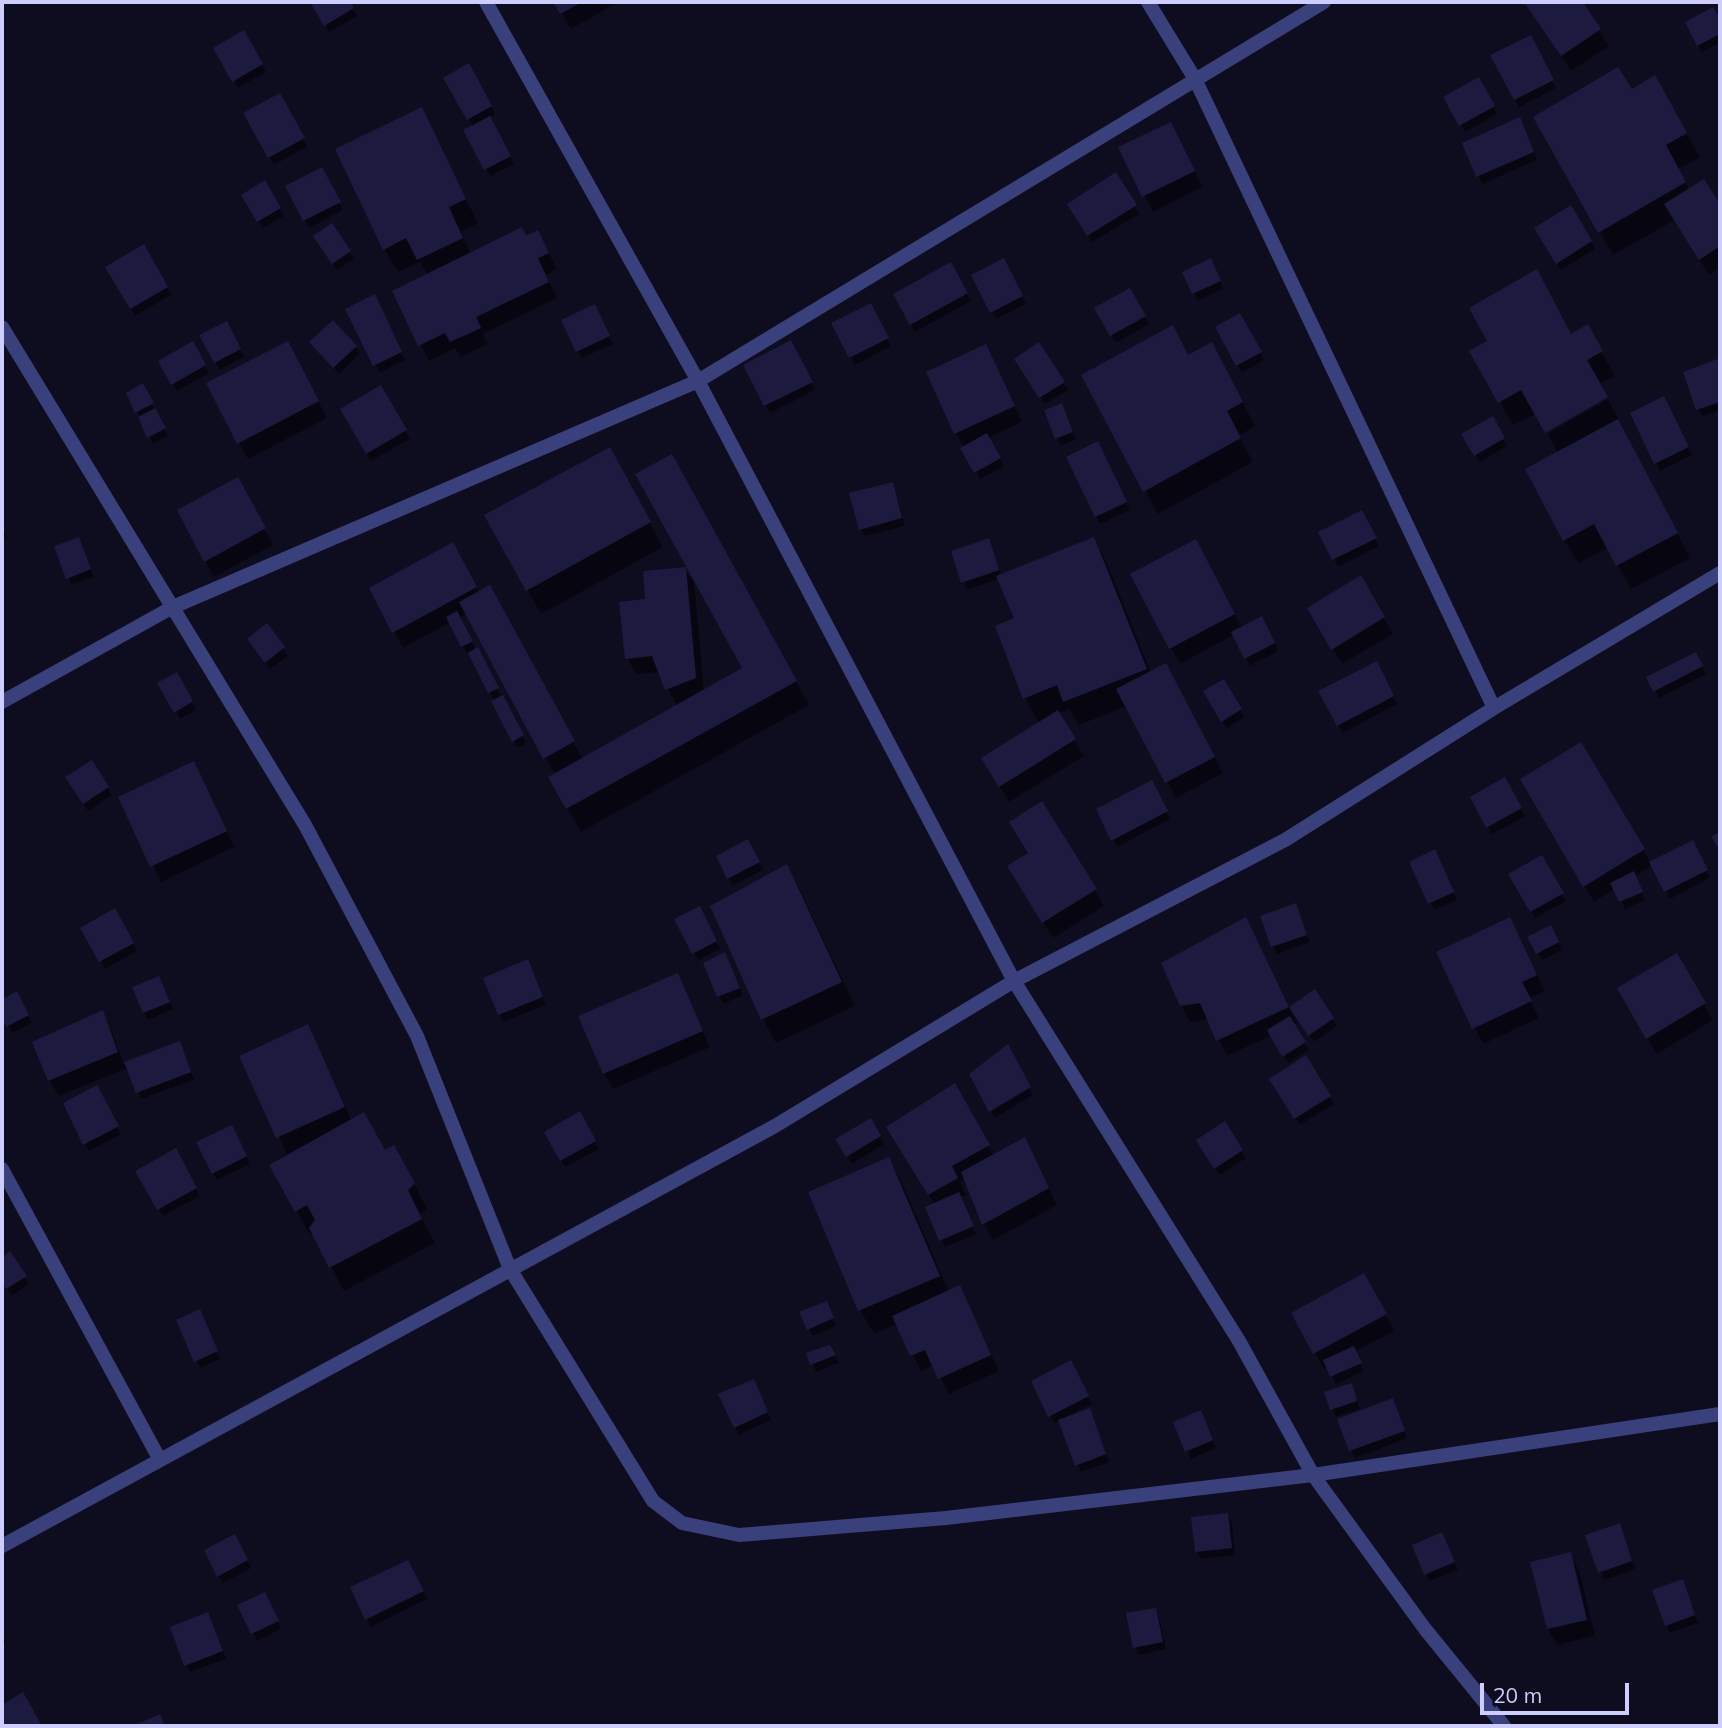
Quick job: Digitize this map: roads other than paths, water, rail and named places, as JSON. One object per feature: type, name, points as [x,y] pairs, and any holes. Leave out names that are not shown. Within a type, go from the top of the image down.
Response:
[{"type":"street","points":[[486,2],[698,381],[1014,981],[1239,1341],[1313,1475],[1425,1629],[1504,1726]]},
{"type":"street","points":[[1148,2],[1195,79],[1494,708]]},
{"type":"street","points":[[2,702],[173,607],[698,381],[1324,2]]},
{"type":"street","points":[[2,327],[305,825],[417,1036],[510,1269],[653,1502],[682,1523],[739,1535],[946,1518],[1313,1475],[1720,1414]]},
{"type":"street","points":[[2,1546],[775,1126],[1014,981],[1285,840],[1494,708],[1720,573]]},
{"type":"street","points":[[2,1169],[160,1460]]}]
